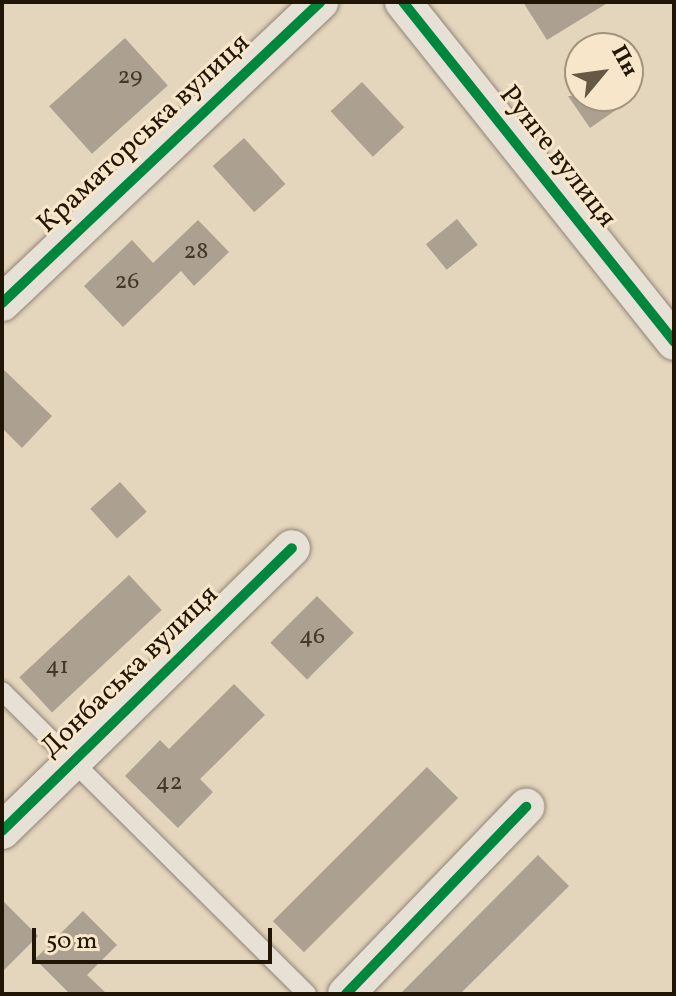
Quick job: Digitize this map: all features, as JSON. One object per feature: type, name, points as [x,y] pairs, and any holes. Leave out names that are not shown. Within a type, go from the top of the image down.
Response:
[{"type":"street","name":"Краматорська вулиця","points":[[2,303],[320,2]]},
{"type":"street","name":"Рунге вулиця","points":[[403,2],[674,342]]},
{"type":"street","name":"Донбаська вулиця","points":[[2,831],[292,548]]},
{"type":"street","points":[[346,994],[526,807]]},
{"type":"lane","points":[[2,691],[307,994]]},
{"type":"building","points":[[523,2],[609,2],[547,40]]},
{"type":"building","points":[[125,38],[168,86],[92,154],[49,106]]},
{"type":"building","points":[[362,82],[404,127],[373,157],[331,111]]},
{"type":"building","points":[[579,112],[613,112],[590,128]]},
{"type":"building","points":[[244,138],[285,184],[254,212],[213,166]]},
{"type":"building","points":[[457,219],[478,245],[447,270],[426,244]]},
{"type":"building","points":[[198,220],[229,252],[194,286],[181,271],[123,327],[84,286],[132,240],[153,263]]},
{"type":"building","points":[[2,368],[52,416],[22,448],[2,428]]},
{"type":"building","points":[[120,482],[147,512],[117,538],[90,509]]},
{"type":"building","points":[[129,575],[162,610],[52,712],[19,677]]},
{"type":"building","points":[[317,596],[354,633],[307,679],[270,643]]},
{"type":"building","points":[[234,684],[265,715],[200,779],[213,792],[178,828],[125,776],[160,740],[169,749]]},
{"type":"building","points":[[427,767],[458,798],[304,952],[273,921]]},
{"type":"building","points":[[538,855],[569,886],[460,994],[400,994]]},
{"type":"building","points":[[2,900],[38,936],[2,972]]},
{"type":"building","points":[[83,911],[117,945],[87,975],[107,994],[70,994],[35,959]]},
{"type":"cycle path","points":[[2,303],[320,2]]},
{"type":"cycle path","points":[[403,2],[674,342]]},
{"type":"cycle path","points":[[2,831],[292,548]]},
{"type":"cycle path","points":[[346,994],[526,807]]}]
